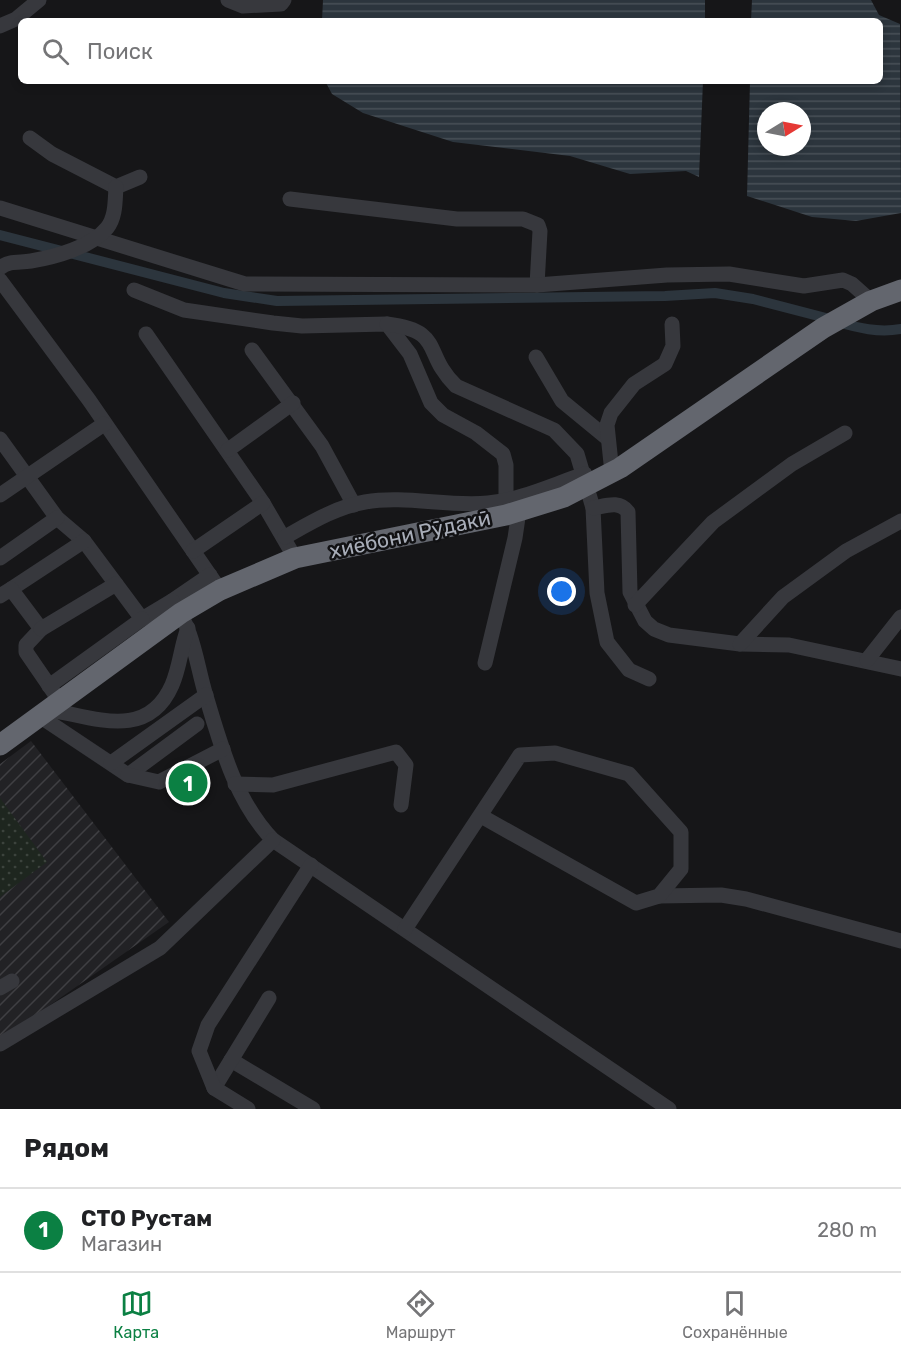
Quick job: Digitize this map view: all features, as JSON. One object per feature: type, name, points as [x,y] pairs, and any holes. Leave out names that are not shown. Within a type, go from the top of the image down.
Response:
[{"type":"highway","name":"хиёбони Рӯдакӣ","points":[[0,745],[50,704],[180,614],[215,582],[295,558],[564,497],[586,480],[612,473],[823,328],[864,304],[901,290]]},
{"type":"street","points":[[0,26],[16,19],[39,0]]},
{"type":"street","points":[[228,0],[243,3],[281,4],[284,0]]},
{"type":"street","points":[[30,138],[52,154],[116,187],[140,177]]},
{"type":"street","points":[[0,267],[9,262],[31,261],[91,241],[107,227],[111,219],[116,187]]},
{"type":"street","points":[[290,199],[457,219],[523,219],[532,222],[538,225],[540,231],[537,285]]},
{"type":"street","points":[[0,208],[91,241],[245,284],[537,285],[667,275],[729,274],[804,286],[843,280],[852,284],[864,304]]},
{"type":"street","points":[[0,280],[89,400],[215,582]]},
{"type":"street","points":[[134,290],[184,310],[273,323],[302,326],[387,324],[410,327],[427,339],[444,375],[456,386],[554,430],[577,454],[586,480],[593,508],[597,593],[607,642],[628,670],[649,679]]},
{"type":"street","points":[[387,324],[410,354],[431,403],[443,415],[476,433],[503,454],[515,538],[484,663]]},
{"type":"street","points":[[612,473],[607,438],[611,413],[634,384],[658,370],[670,356],[673,346],[672,324]]},
{"type":"street","points":[[146,334],[264,503],[295,558]]},
{"type":"street","points":[[252,350],[293,403],[345,483],[354,504]]},
{"type":"street","points":[[536,357],[562,401],[607,438]]},
{"type":"street","points":[[228,450],[293,403]]},
{"type":"street","points":[[0,495],[104,424]]},
{"type":"street","points":[[635,605],[712,522],[792,464],[845,433]]},
{"type":"street","points":[[0,439],[57,518],[84,542],[142,619]]},
{"type":"street","points":[[285,537],[321,517],[354,504],[377,501],[487,503],[510,509]]},
{"type":"street","points":[[193,551],[264,503]]},
{"type":"street","points":[[593,508],[617,504],[624,506],[628,512],[628,578],[635,605],[654,629],[669,635],[740,644],[789,645],[901,669]]},
{"type":"street","points":[[0,558],[57,518]]},
{"type":"street","points":[[740,644],[783,597],[846,551],[901,521]]},
{"type":"street","points":[[41,629],[5,592],[84,542]]},
{"type":"street","points":[[116,584],[41,629],[25,648],[50,704],[111,763],[128,776],[159,782],[223,749]]},
{"type":"street","points":[[50,704],[142,619],[180,614]]},
{"type":"street","points":[[180,614],[235,784],[249,811],[273,840],[669,1109]]},
{"type":"street","points":[[50,704],[124,722],[143,718],[156,709],[172,686],[180,614]]},
{"type":"street","points":[[867,660],[901,617]]},
{"type":"street","points":[[111,763],[206,695]]},
{"type":"street","points":[[128,776],[197,724]]},
{"type":"street","points":[[235,784],[273,785],[396,752],[406,765],[401,805]]},
{"type":"street","points":[[405,929],[520,756],[555,753],[629,774],[681,832],[681,869],[659,896]]},
{"type":"street","points":[[481,816],[636,903],[659,896],[721,895],[746,899],[901,941]]},
{"type":"street","points":[[0,1044],[160,948],[273,840]]},
{"type":"street","points":[[248,1109],[214,1088],[199,1051],[208,1025],[311,865]]},
{"type":"street","points":[[214,1088],[269,998]]},
{"type":"street","points":[[231,1060],[313,1109]]},
{"type":"shaded area","points":[[323,0],[705,0],[705,18],[322,18]]},
{"type":"shaded area","points":[[752,0],[871,0],[879,15],[900,24],[901,213],[856,221],[812,217],[747,196],[750,84],[883,84],[883,18],[751,18]]},
{"type":"shaded area","points":[[327,84],[703,84],[699,177],[686,171],[630,174],[570,156],[453,142],[363,113],[332,94]]},
{"type":"shaded area","points":[[31,741],[169,922],[0,1040],[0,764]]},
{"type":"shaded area","points":[[0,798],[47,862],[0,897]]},
{"type":"waterway","points":[[0,235],[224,293],[277,301],[665,296],[715,293],[753,299],[826,318]]},
{"type":"waterway","points":[[837,322],[876,330],[901,329]]},
{"type":"place","name":"СТО Рустам","points":[[188,783]]}]
